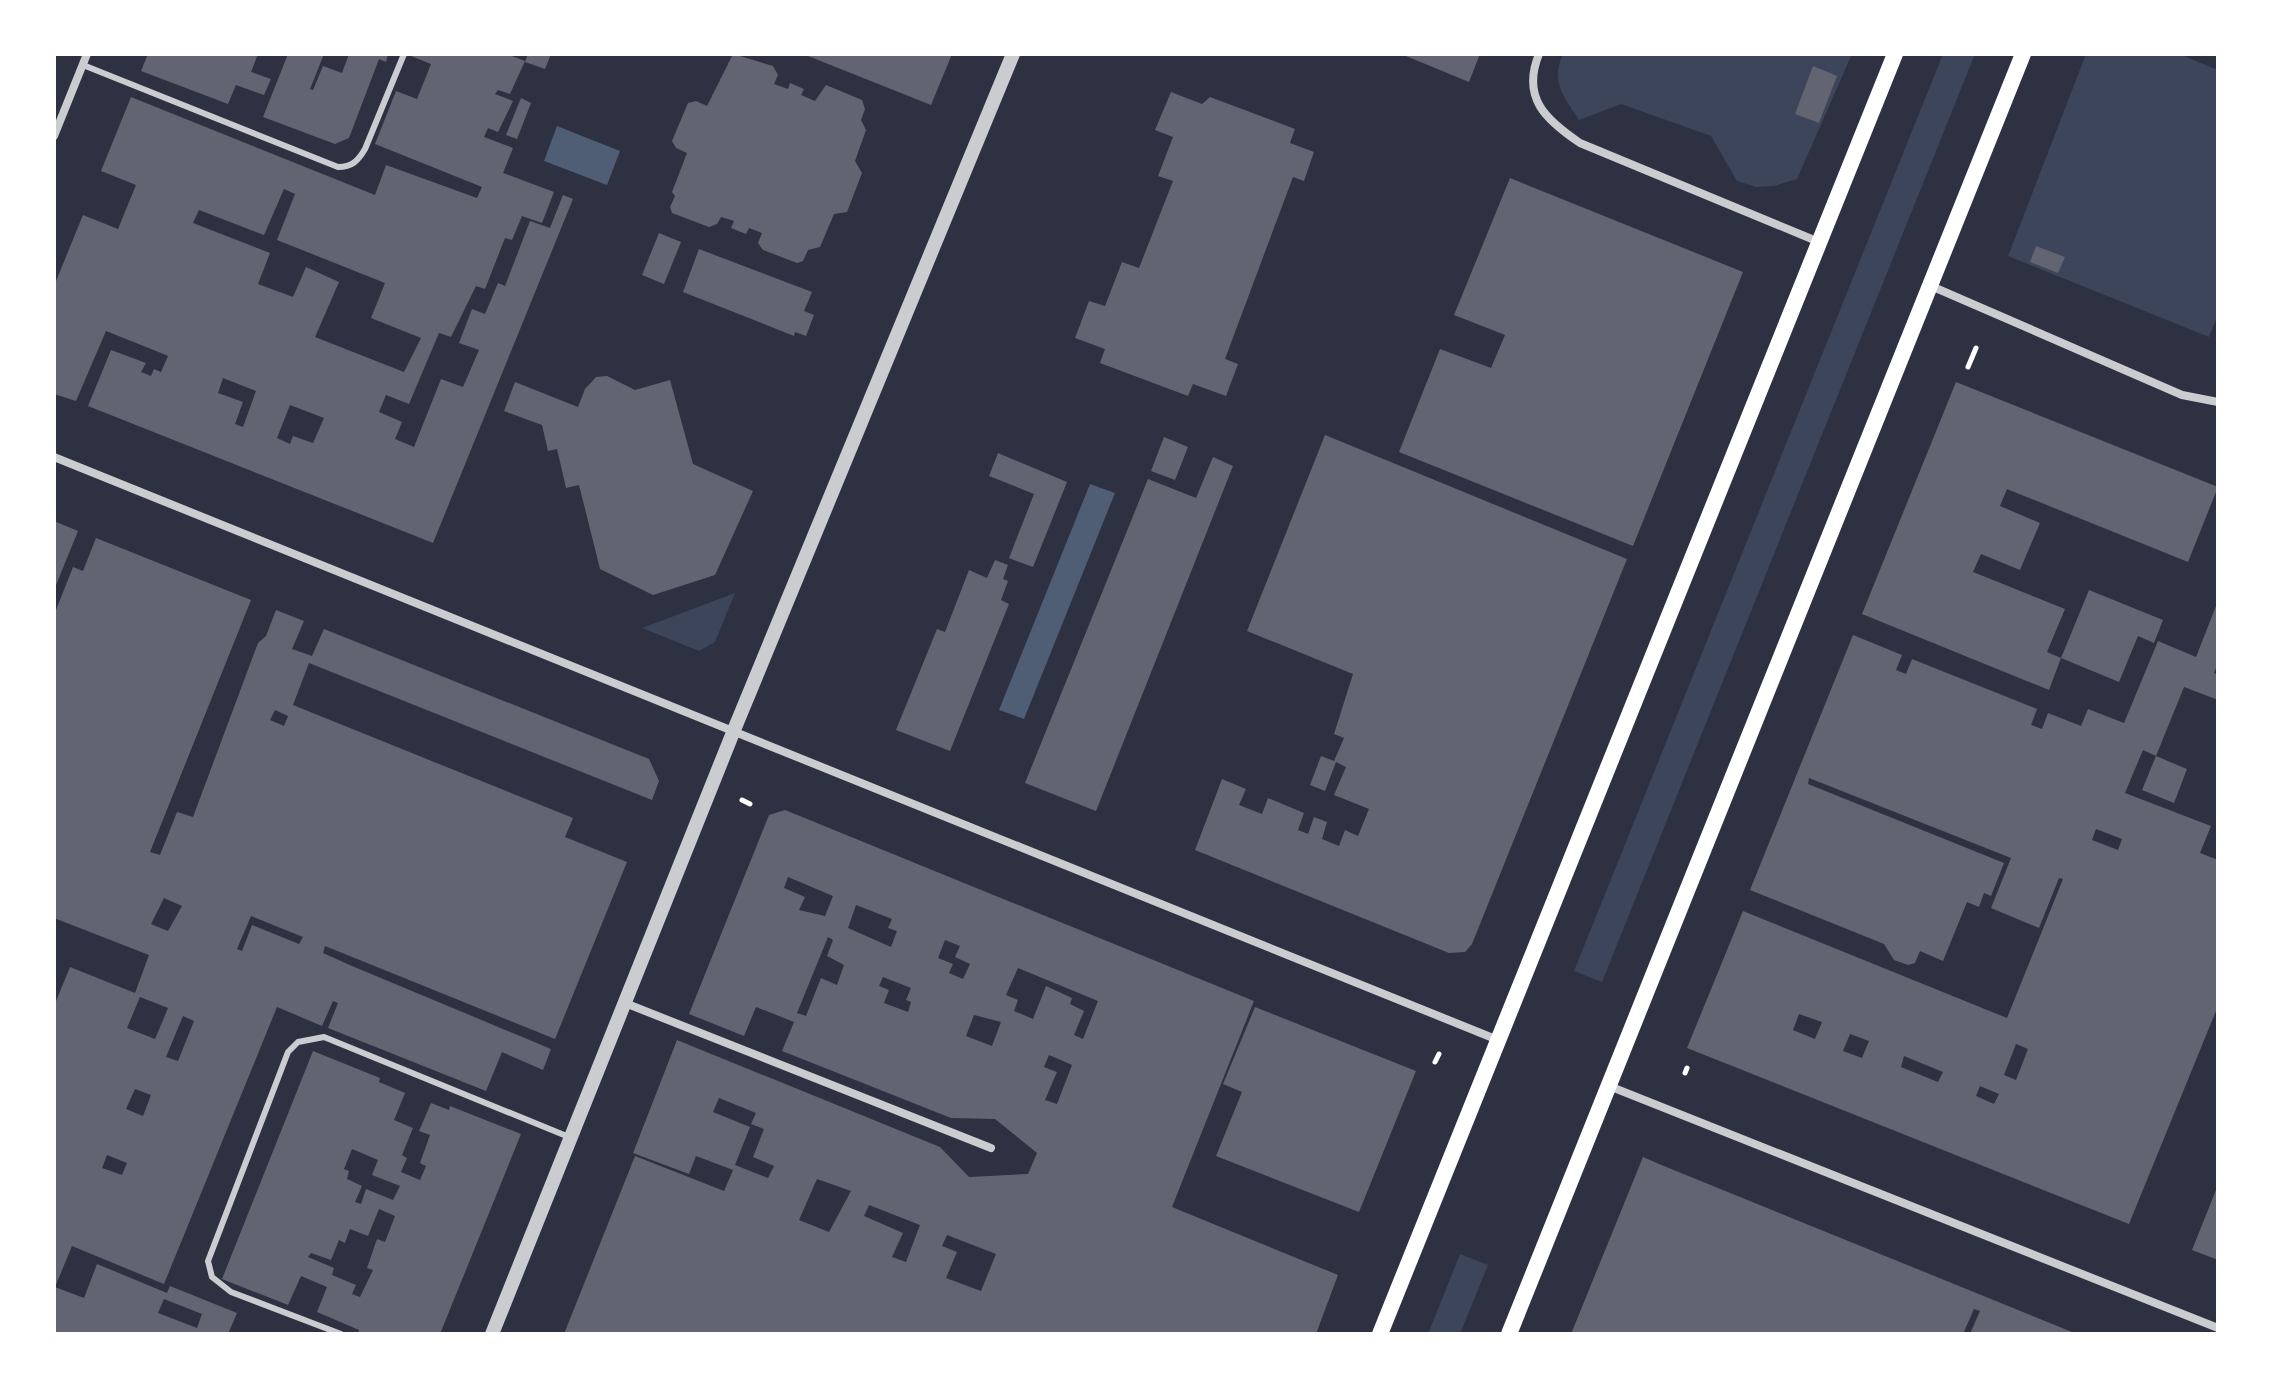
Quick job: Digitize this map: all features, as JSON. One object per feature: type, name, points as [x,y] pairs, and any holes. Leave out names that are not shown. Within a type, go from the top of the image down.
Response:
[{"type":"main road","points":[[1380,1334],[1895,54]]},
{"type":"main road","points":[[1509,1334],[2023,54]]},
{"type":"street","points":[[54,136],[87,54]]},
{"type":"street","points":[[492,1334],[734,730],[1013,54]]},
{"type":"street","points":[[1539,54],[1533,68],[1537,107],[1554,125],[1580,143],[1819,243]]},
{"type":"street","points":[[1930,285],[2182,395],[2218,402]]},
{"type":"street","points":[[54,457],[1498,1040]]},
{"type":"street","points":[[625,1003],[991,1148]]},
{"type":"street","points":[[1608,1085],[2218,1328]]},
{"type":"lane","points":[[83,65],[338,167],[347,167],[358,160],[365,149],[404,54]]},
{"type":"lane","points":[[341,1334],[231,1292],[212,1277],[208,1261],[288,1052],[298,1042],[324,1037],[569,1137]]},
{"type":"path","points":[[1968,367],[1976,348]]},
{"type":"path","points":[[742,800],[750,804]]},
{"type":"path","points":[[1435,1062],[1439,1054]]},
{"type":"shaded area","points":[[1563,54],[1852,54],[1797,179],[1774,186],[1756,187],[1737,181],[1711,136],[1621,104],[1579,120],[1558,81]]},
{"type":"shaded area","points":[[1943,54],[1975,54],[1602,982],[1574,971]]},
{"type":"shaded area","points":[[2086,54],[2179,54],[2218,70],[2218,314],[2209,337],[2008,256]]},
{"type":"shaded area","points":[[557,126],[620,151],[607,185],[544,161]]},
{"type":"shaded area","points":[[1090,484],[1115,493],[1024,719],[999,710]]},
{"type":"shaded area","points":[[735,593],[715,642],[699,651],[642,628]]},
{"type":"shaded area","points":[[1460,1254],[1488,1265],[1460,1334],[1428,1334]]},
{"type":"building","points":[[148,54],[258,54],[251,72],[271,79],[264,95],[236,85],[228,104],[141,71]]},
{"type":"building","points":[[288,54],[324,54],[310,89],[313,90],[323,66],[342,73],[349,54],[388,54],[386,62],[379,59],[349,138],[335,144],[263,117]]},
{"type":"building","points":[[406,54],[507,54],[525,61],[510,94],[498,90],[495,94],[513,101],[498,132],[488,128],[484,137],[513,148],[503,173],[554,192],[542,223],[522,216],[512,240],[505,238],[485,289],[476,286],[451,337],[439,333],[409,404],[386,395],[379,412],[402,422],[395,439],[414,447],[441,379],[463,387],[479,350],[459,343],[472,309],[485,314],[498,283],[505,286],[530,221],[550,228],[563,195],[573,199],[433,543],[88,406],[111,350],[146,363],[141,372],[151,376],[154,369],[161,372],[168,356],[106,331],[76,401],[54,394],[54,286],[83,215],[118,229],[136,185],[101,171],[131,97],[375,195],[386,165],[477,198],[482,187],[375,144],[396,91],[417,99],[431,64]],"holes":[[[284,189],[295,194],[277,240],[385,283],[371,318],[421,338],[404,372],[315,337],[339,282],[306,267],[293,297],[258,284],[270,253],[193,223],[199,210],[264,235]],[[223,378],[256,391],[243,427],[235,424],[243,402],[218,393]],[[290,405],[324,418],[313,443],[293,436],[290,444],[277,438]]]},
{"type":"building","points":[[528,54],[551,54],[545,69],[525,62]]},
{"type":"building","points":[[733,54],[773,66],[778,75],[774,84],[788,89],[790,83],[804,89],[801,95],[815,101],[826,85],[862,100],[865,109],[861,120],[866,130],[855,161],[862,173],[847,212],[834,214],[820,247],[808,250],[803,261],[797,263],[763,250],[758,243],[762,233],[749,228],[746,234],[731,228],[734,221],[721,217],[717,224],[709,227],[672,213],[670,207],[675,196],[672,192],[687,153],[676,148],[672,141],[688,103],[696,101],[707,106]]},
{"type":"building","points":[[803,54],[952,54],[931,105]]},
{"type":"building","points":[[1401,54],[1480,54],[1469,82]]},
{"type":"building","points":[[1813,66],[1837,76],[1819,123],[1795,114]]},
{"type":"building","points":[[1171,92],[1202,104],[1210,97],[1295,129],[1290,143],[1314,152],[1304,181],[1293,177],[1225,359],[1238,364],[1226,396],[1193,384],[1188,396],[1100,363],[1105,349],[1075,338],[1089,301],[1105,306],[1122,262],[1139,268],[1173,181],[1158,176],[1173,137],[1155,130]]},
{"type":"building","points":[[521,98],[531,103],[517,139],[506,135]]},
{"type":"building","points":[[1510,178],[1743,272],[1633,546],[1399,452],[1440,349],[1491,368],[1505,335],[1454,315]]},
{"type":"building","points":[[659,233],[681,242],[664,284],[642,275]]},
{"type":"building","points":[[2036,246],[2065,257],[2058,273],[2030,262]]},
{"type":"building","points":[[699,249],[812,292],[804,311],[814,315],[806,336],[795,332],[794,336],[683,292]]},
{"type":"building","points":[[607,376],[635,390],[670,380],[693,464],[753,491],[715,575],[653,595],[600,569],[579,485],[566,488],[557,449],[548,451],[542,425],[504,411],[515,382],[578,407],[585,389],[596,377]]},
{"type":"building","points":[[1956,382],[2218,487],[2188,562],[2007,489],[2000,506],[2040,523],[2020,570],[1981,554],[1973,572],[2065,609],[2047,652],[2061,658],[2049,690],[1862,614]]},
{"type":"building","points":[[1325,435],[1627,559],[1472,944],[1465,952],[1449,953],[1195,850],[1222,779],[1246,789],[1239,805],[1262,814],[1268,798],[1304,813],[1298,830],[1308,834],[1314,817],[1327,822],[1322,839],[1339,846],[1345,830],[1358,836],[1369,809],[1334,795],[1346,767],[1336,762],[1325,791],[1310,785],[1321,756],[1334,761],[1344,738],[1334,734],[1353,674],[1247,631]]},
{"type":"building","points":[[1164,437],[1188,447],[1175,480],[1151,471]]},
{"type":"building","points":[[998,453],[1067,482],[1033,567],[1009,558],[1034,494],[989,476]]},
{"type":"building","points":[[1213,457],[1233,466],[1096,811],[1025,783],[1148,479],[1196,498]]},
{"type":"building","points":[[54,521],[78,531],[54,590]]},
{"type":"building","points":[[96,538],[251,600],[150,852],[160,855],[177,812],[193,817],[258,643],[266,636],[276,610],[304,621],[292,649],[312,656],[324,629],[649,759],[659,781],[652,800],[309,663],[293,705],[573,818],[565,837],[627,862],[555,1039],[325,946],[323,953],[551,1049],[543,1070],[502,1052],[486,1091],[328,1028],[338,1003],[333,1001],[322,1026],[277,1007],[164,1284],[72,1246],[55,1287],[84,1298],[97,1264],[167,1293],[170,1286],[237,1313],[228,1334],[54,1334],[54,1006],[70,967],[135,993],[149,955],[54,918],[54,615],[73,567],[83,571]],"holes":[[[275,710],[288,716],[284,726],[270,720]],[[164,898],[182,906],[168,931],[151,924]],[[251,916],[303,937],[299,944],[252,925],[242,951],[237,949]],[[140,997],[168,1008],[155,1039],[127,1028]],[[183,1016],[194,1021],[178,1061],[166,1057]],[[135,1089],[151,1095],[143,1116],[126,1109]],[[107,1155],[127,1163],[122,1175],[102,1168]],[[164,1299],[202,1314],[197,1328],[158,1313]]]},
{"type":"building","points":[[995,560],[1008,565],[1003,579],[1008,581],[1001,600],[1009,604],[950,751],[896,730],[937,629],[945,632],[969,570],[987,578]]},
{"type":"building","points":[[2089,590],[2163,620],[2154,643],[2138,636],[2119,682],[2061,658]]},
{"type":"building","points":[[2218,601],[2218,663],[2214,673],[2218,675],[2218,700],[2184,687],[2156,756],[2143,750],[2125,793],[2211,826],[2200,853],[2218,860],[2218,1006],[2129,1224],[1687,1048],[1743,911],[2007,1018],[2063,879],[2059,878],[2039,928],[1991,908],[2011,858],[1809,778],[1808,784],[2004,863],[1991,896],[1984,893],[1979,907],[1967,902],[1943,961],[1920,951],[1915,963],[1908,965],[1894,960],[1884,944],[1750,890],[1853,635],[1902,655],[1896,670],[1906,674],[1912,659],[2037,709],[2031,725],[2042,729],[2048,713],[2081,726],[2088,709],[2124,723],[2158,641],[2196,657]],"holes":[[[2096,829],[2122,839],[2118,850],[2092,840]],[[1799,1014],[1822,1022],[1815,1039],[1793,1030]],[[1850,1034],[1869,1041],[1862,1058],[1843,1051]],[[2016,1044],[2028,1049],[2016,1080],[2004,1075]],[[1904,1056],[1943,1072],[1938,1082],[1901,1067]],[[1980,1086],[1999,1094],[1994,1104],[1976,1096]]]},
{"type":"building","points":[[2156,756],[2187,769],[2174,803],[2142,790]]},
{"type":"building","points":[[785,810],[1254,1001],[1172,1207],[1338,1275],[1316,1334],[564,1334],[635,1156],[724,1191],[733,1170],[696,1156],[689,1174],[633,1153],[677,1040],[940,1147],[969,1177],[1028,1174],[1037,1153],[995,1119],[951,1118],[782,1051],[794,1022],[756,1007],[744,1036],[689,1014],[769,815]],"holes":[[[788,877],[833,896],[825,916],[799,910],[805,897],[784,888]],[[856,905],[892,919],[888,928],[897,931],[891,947],[848,928]],[[828,937],[833,940],[827,956],[844,965],[837,985],[821,978],[806,1016],[797,1013]],[[945,940],[960,946],[955,957],[970,964],[963,979],[949,973],[953,964],[938,958]],[[1018,968],[1098,1001],[1083,1039],[1074,1035],[1084,1011],[1070,1004],[1072,998],[1046,986],[1033,1019],[1014,1011],[1018,1000],[1006,995]],[[883,977],[911,988],[906,1000],[911,1002],[908,1012],[884,1003],[889,990],[879,986]],[[974,1015],[1001,1022],[992,1046],[966,1036]],[[1049,1055],[1072,1065],[1057,1104],[1045,1100],[1057,1072],[1044,1067]],[[719,1098],[756,1113],[751,1124],[764,1129],[753,1157],[774,1166],[768,1178],[735,1165],[750,1127],[713,1112]],[[817,1179],[851,1191],[829,1232],[799,1220]],[[869,1205],[920,1225],[906,1262],[892,1257],[903,1233],[864,1216]],[[947,1235],[996,1254],[981,1291],[946,1278],[957,1252],[942,1246]]]},
{"type":"building","points":[[1255,1007],[1416,1071],[1359,1212],[1216,1156],[1242,1092],[1223,1084]]},
{"type":"building","points":[[313,1051],[380,1078],[379,1082],[405,1093],[394,1120],[413,1128],[402,1155],[407,1158],[401,1172],[420,1180],[426,1166],[420,1163],[430,1135],[419,1131],[431,1103],[449,1110],[450,1106],[521,1134],[440,1334],[358,1333],[359,1330],[317,1312],[327,1287],[301,1276],[288,1305],[222,1279]],"holes":[[[352,1149],[378,1160],[372,1175],[400,1186],[393,1200],[366,1189],[361,1204],[355,1202],[362,1186],[347,1179],[349,1171],[344,1169]],[[379,1209],[395,1216],[385,1242],[377,1239],[367,1268],[373,1270],[360,1297],[352,1294],[356,1285],[332,1275],[334,1268],[308,1257],[311,1253],[331,1260],[339,1240],[345,1243],[350,1229],[368,1236]]]},
{"type":"building","points":[[1643,1157],[2077,1334],[1970,1334],[1980,1311],[1974,1309],[1963,1334],[1571,1334]]},
{"type":"building","points":[[2218,1185],[2218,1260],[2192,1250]]}]
